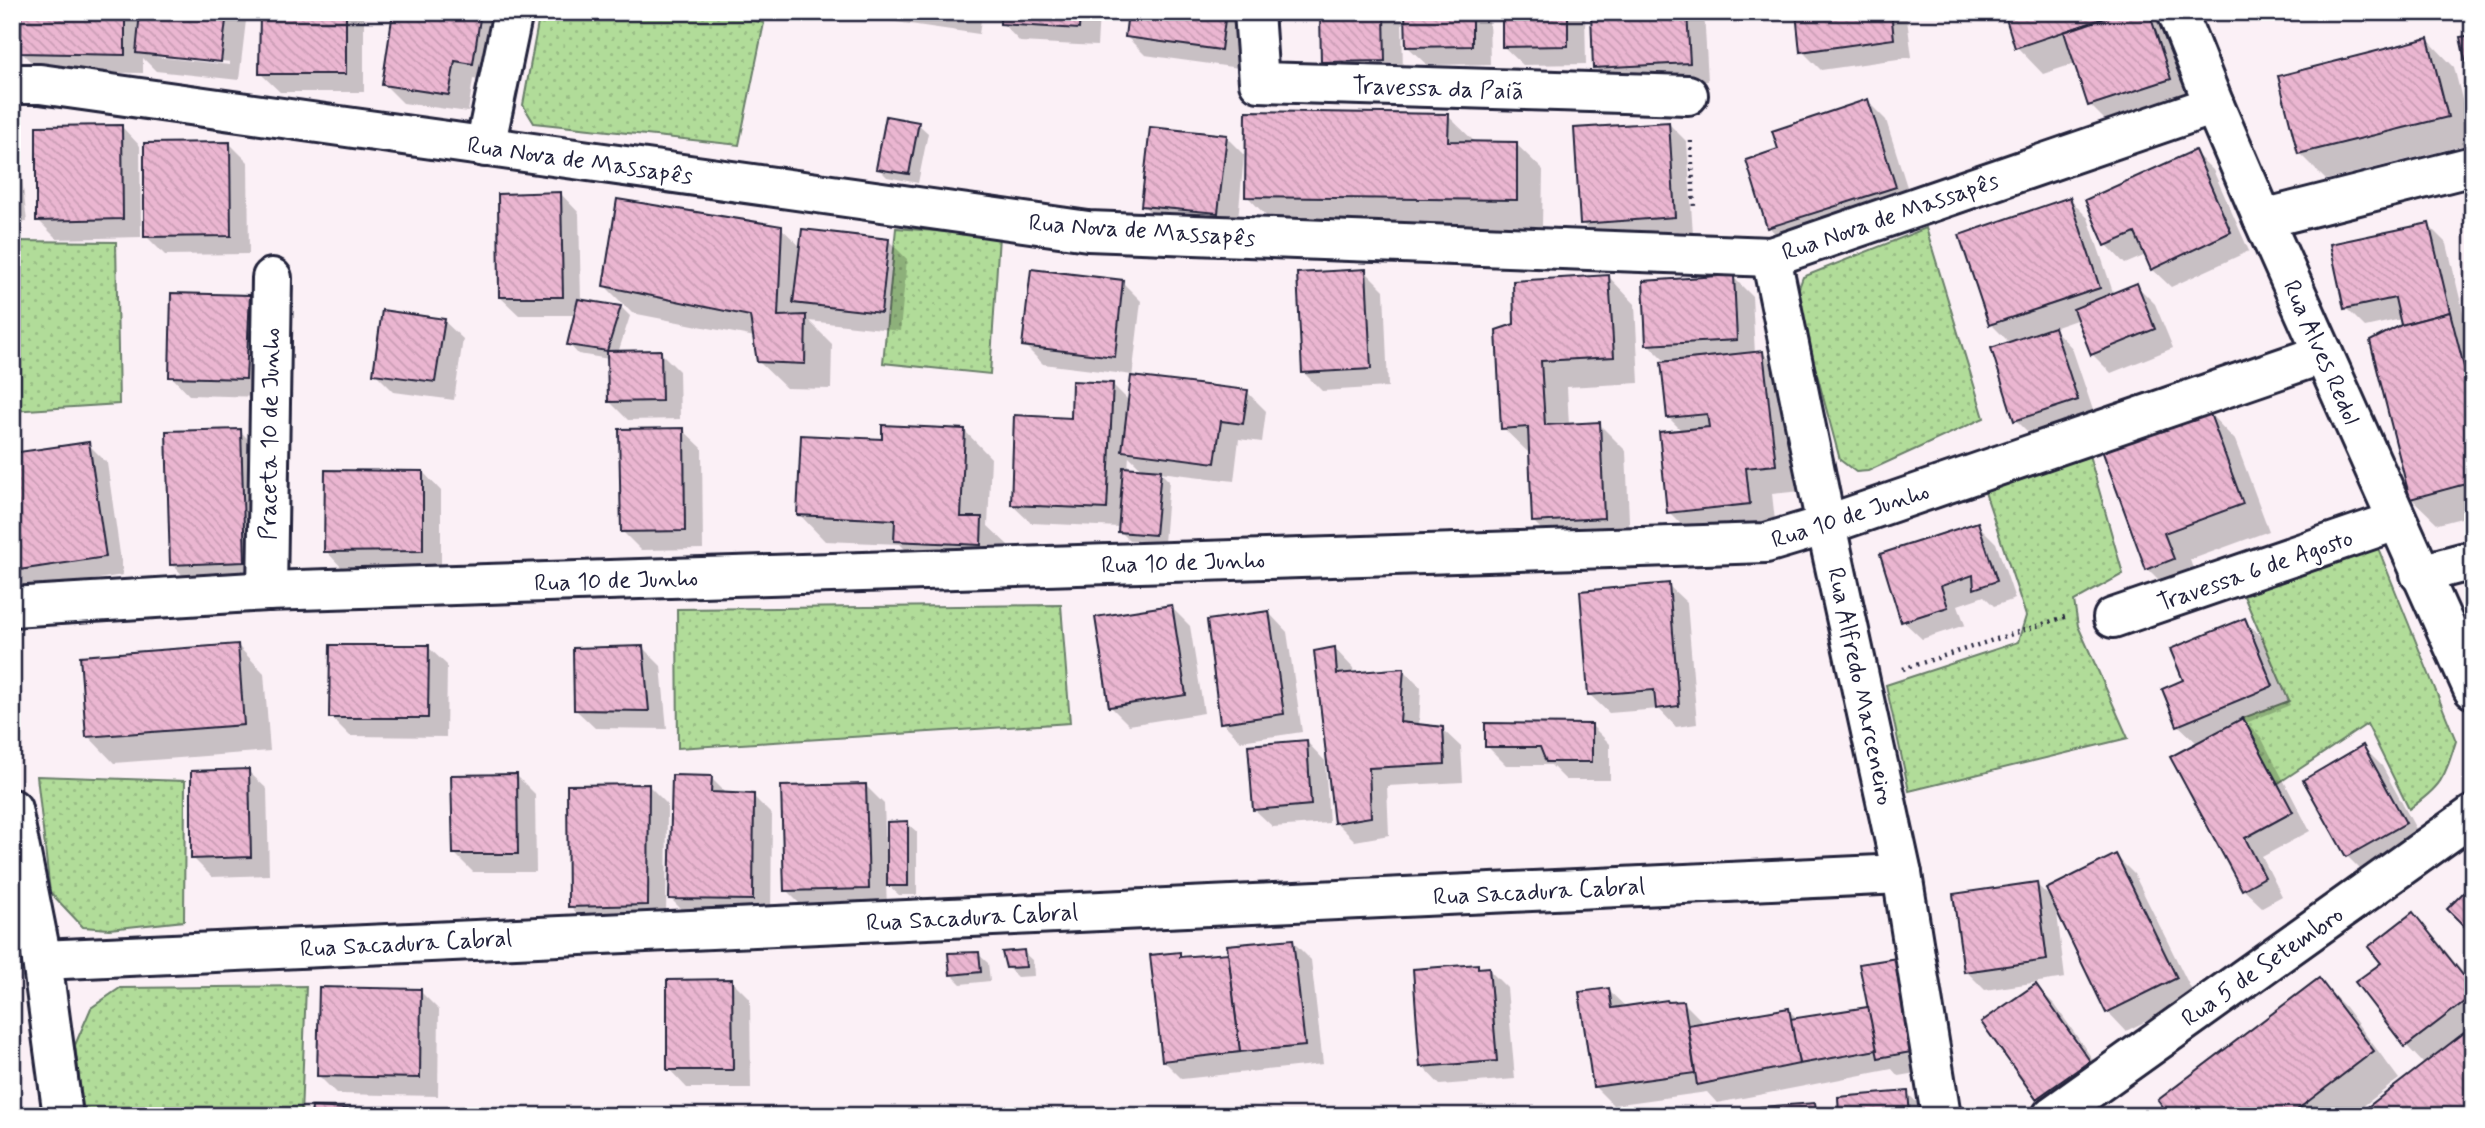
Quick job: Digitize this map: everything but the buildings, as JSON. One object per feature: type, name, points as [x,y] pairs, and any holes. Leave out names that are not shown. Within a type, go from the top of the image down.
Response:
[{"type":"street","points":[[485,147],[513,12]]},
{"type":"street","name":"Travessa da Paiã","points":[[1254,12],[1259,82],[1688,95]]},
{"type":"street","name":"Rua Alves Redol","points":[[2177,12],[2263,219],[2473,689]]},
{"type":"street","name":"Rua Nova de Massapês","points":[[12,84],[40,84],[1088,232],[1771,257],[2214,105]]},
{"type":"street","points":[[2263,219],[2473,166]]},
{"type":"street","name":"Rua Alfredo Marceneiro","points":[[1771,257],[1902,874],[1941,1116]]},
{"type":"street","name":"Praceta 10 de Junho","points":[[267,591],[272,278]]},
{"type":"street","name":"Rua 10 de Junho","points":[[12,607],[267,591],[1766,543],[1826,525],[2323,354]]},
{"type":"street","name":"Travessa 6 de Agosto","points":[[2113,618],[2396,521]]},
{"type":"street","points":[[2420,574],[2473,560]]},
{"type":"street","points":[[12,808],[42,960],[63,1116]]},
{"type":"street","name":"Rua 5 de Setembro","points":[[2052,1116],[2473,816]]},
{"type":"street","name":"Rua Sacadura Cabral","points":[[42,960],[1902,874]]},
{"type":"path","points":[[1688,95],[1697,254]]},
{"type":"path","points":[[1860,683],[2077,613],[2113,618]]},
{"type":"green space","points":[[540,12],[719,12],[764,23],[739,145],[534,123],[523,105]]},
{"type":"green space","points":[[896,228],[999,236],[990,374],[883,363]]},
{"type":"green space","points":[[1926,228],[1984,418],[1868,471],[1856,472],[1840,460],[1796,296],[1803,277]]},
{"type":"green space","points":[[12,241],[116,242],[119,404],[12,411]]},
{"type":"green space","points":[[2089,455],[2123,574],[2074,601],[2078,626],[2128,738],[1909,791],[1886,685],[2018,642],[2026,616],[1985,492]]},
{"type":"green space","points":[[2376,543],[2456,741],[2440,781],[2429,794],[2409,809],[2367,724],[2277,784],[2243,718],[2289,701],[2244,596]]},
{"type":"green space","points":[[1061,605],[1070,723],[678,748],[677,609]]},
{"type":"green space","points":[[37,776],[185,781],[184,921],[109,929],[83,927],[50,892]]},
{"type":"green space","points":[[306,986],[301,1116],[84,1116],[75,1045],[91,1008],[120,988]]}]
